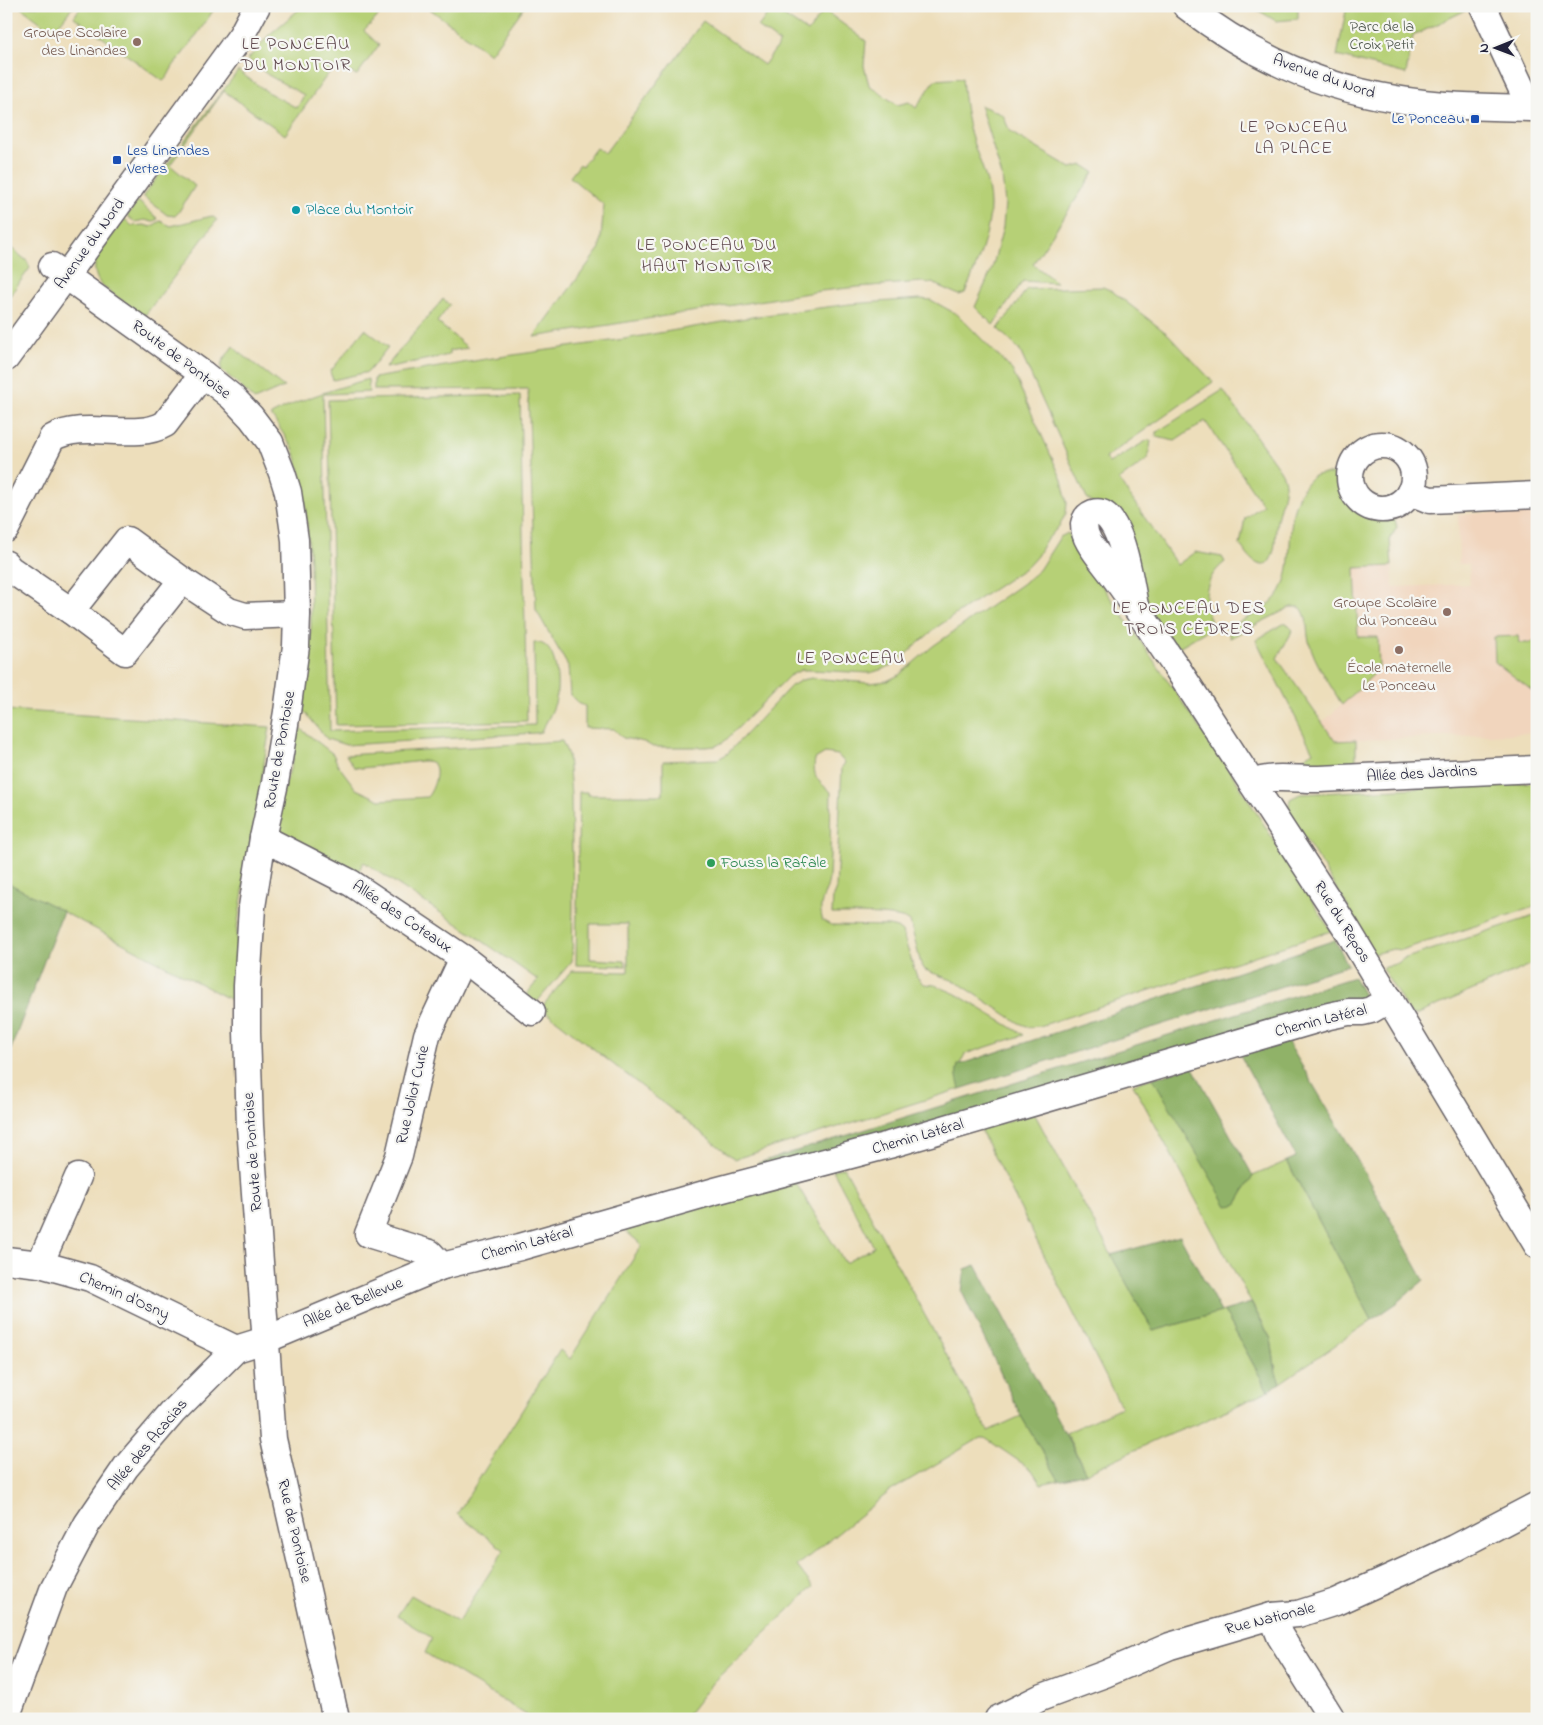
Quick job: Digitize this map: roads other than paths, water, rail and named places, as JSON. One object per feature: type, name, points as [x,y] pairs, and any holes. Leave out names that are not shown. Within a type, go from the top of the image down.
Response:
[{"type":"street","name":"Avenue du Nord","points":[[6,358],[59,271],[179,94],[203,62],[222,42],[231,28],[240,6]]},
{"type":"street","name":"Avenue du Nord","points":[[6,329],[59,271],[241,36],[257,6]]},
{"type":"street","name":"Avenue du Nord","points":[[1186,6],[1227,36],[1265,57],[1292,69],[1363,92],[1407,101],[1474,106],[1533,101]]},
{"type":"street","name":"Avenue du Nord","points":[[1201,6],[1232,28],[1265,47],[1332,74],[1373,85],[1413,92],[1533,101]]},
{"type":"street","points":[[1483,6],[1533,101]]},
{"type":"street","name":"Route de Pontoise","points":[[59,271],[203,374],[232,397],[251,417],[270,442],[288,492],[295,540],[297,614],[295,656],[275,783],[263,838],[251,919],[247,986],[246,1032],[250,1126],[265,1340]]},
{"type":"street","points":[[6,529],[52,438],[59,434],[79,430],[142,430],[158,428],[165,424],[203,374]]},
{"type":"street","points":[[1410,492],[1430,500],[1537,496]]},
{"type":"street","points":[[71,611],[127,540],[182,580],[229,610],[245,616],[297,614]]},
{"type":"street","points":[[6,564],[10,569],[71,611],[125,652],[182,580]]},
{"type":"street","name":"Rue du Repos","points":[[1135,606],[1259,793],[1390,999],[1537,1245]]},
{"type":"street","name":"Allée des Jardins","points":[[1259,793],[1288,787],[1308,779],[1537,769]]},
{"type":"street","name":"Allée des Coteaux","points":[[263,838],[351,883],[463,958],[532,1012]]},
{"type":"street","name":"Rue Joliot Curie","points":[[442,1266],[430,1253],[368,1234],[399,1156],[427,1035],[463,958]]},
{"type":"street","name":"Chemin Latéral","points":[[442,1266],[520,1248],[715,1191],[889,1145],[1329,1016],[1371,1010],[1390,999]]},
{"type":"street","points":[[40,1264],[78,1177]]},
{"type":"street","name":"Chemin d'Osny","points":[[6,1260],[40,1264],[90,1278],[236,1349]]},
{"type":"street","name":"Allée de Bellevue","points":[[265,1340],[442,1266]]},
{"type":"street","name":"Allée des Acacias","points":[[6,1718],[54,1587],[87,1524],[126,1466],[173,1412],[236,1349],[265,1340]]},
{"type":"street","name":"Rue de Pontoise","points":[[265,1340],[273,1438],[336,1719]]},
{"type":"street","name":"Rue Nationale","points":[[998,1719],[1040,1698],[1113,1671],[1170,1646],[1272,1616],[1298,1614],[1336,1602],[1455,1548],[1537,1505]]},
{"type":"street","points":[[1272,1616],[1280,1636],[1332,1719]]},
{"type":"place","name":"Groupe Scolaire des Linandes","points":[[137,42]]},
{"type":"place","name":"Le Ponceau","points":[[1475,119]]},
{"type":"place","name":"Les Linandes Vertes","points":[[117,160]]},
{"type":"place","name":"Place du Montoir","points":[[296,210]]},
{"type":"place","name":"Groupe Scolaire du Ponceau","points":[[1447,612]]},
{"type":"place","name":"École maternelle Le Ponceau","points":[[1399,650]]},
{"type":"place","name":"Fouss la Rafale","points":[[711,863]]},
{"type":"district","name":"LE PONCEAU DU MONTOIR","points":[[296,55]]},
{"type":"district","name":"LE PONCEAU LA PLACE","points":[[1294,138]]},
{"type":"district","name":"LE PONCEAU DU HAUT MONTOIR","points":[[707,256]]},
{"type":"district","name":"LE PONCEAU DES TROIS CÈDRES","points":[[1189,619]]},
{"type":"district","name":"LE PONCEAU","points":[[851,659]]},
{"type":"park label","name":"Parc de la Croix Petit","points":[[1382,36]]}]
